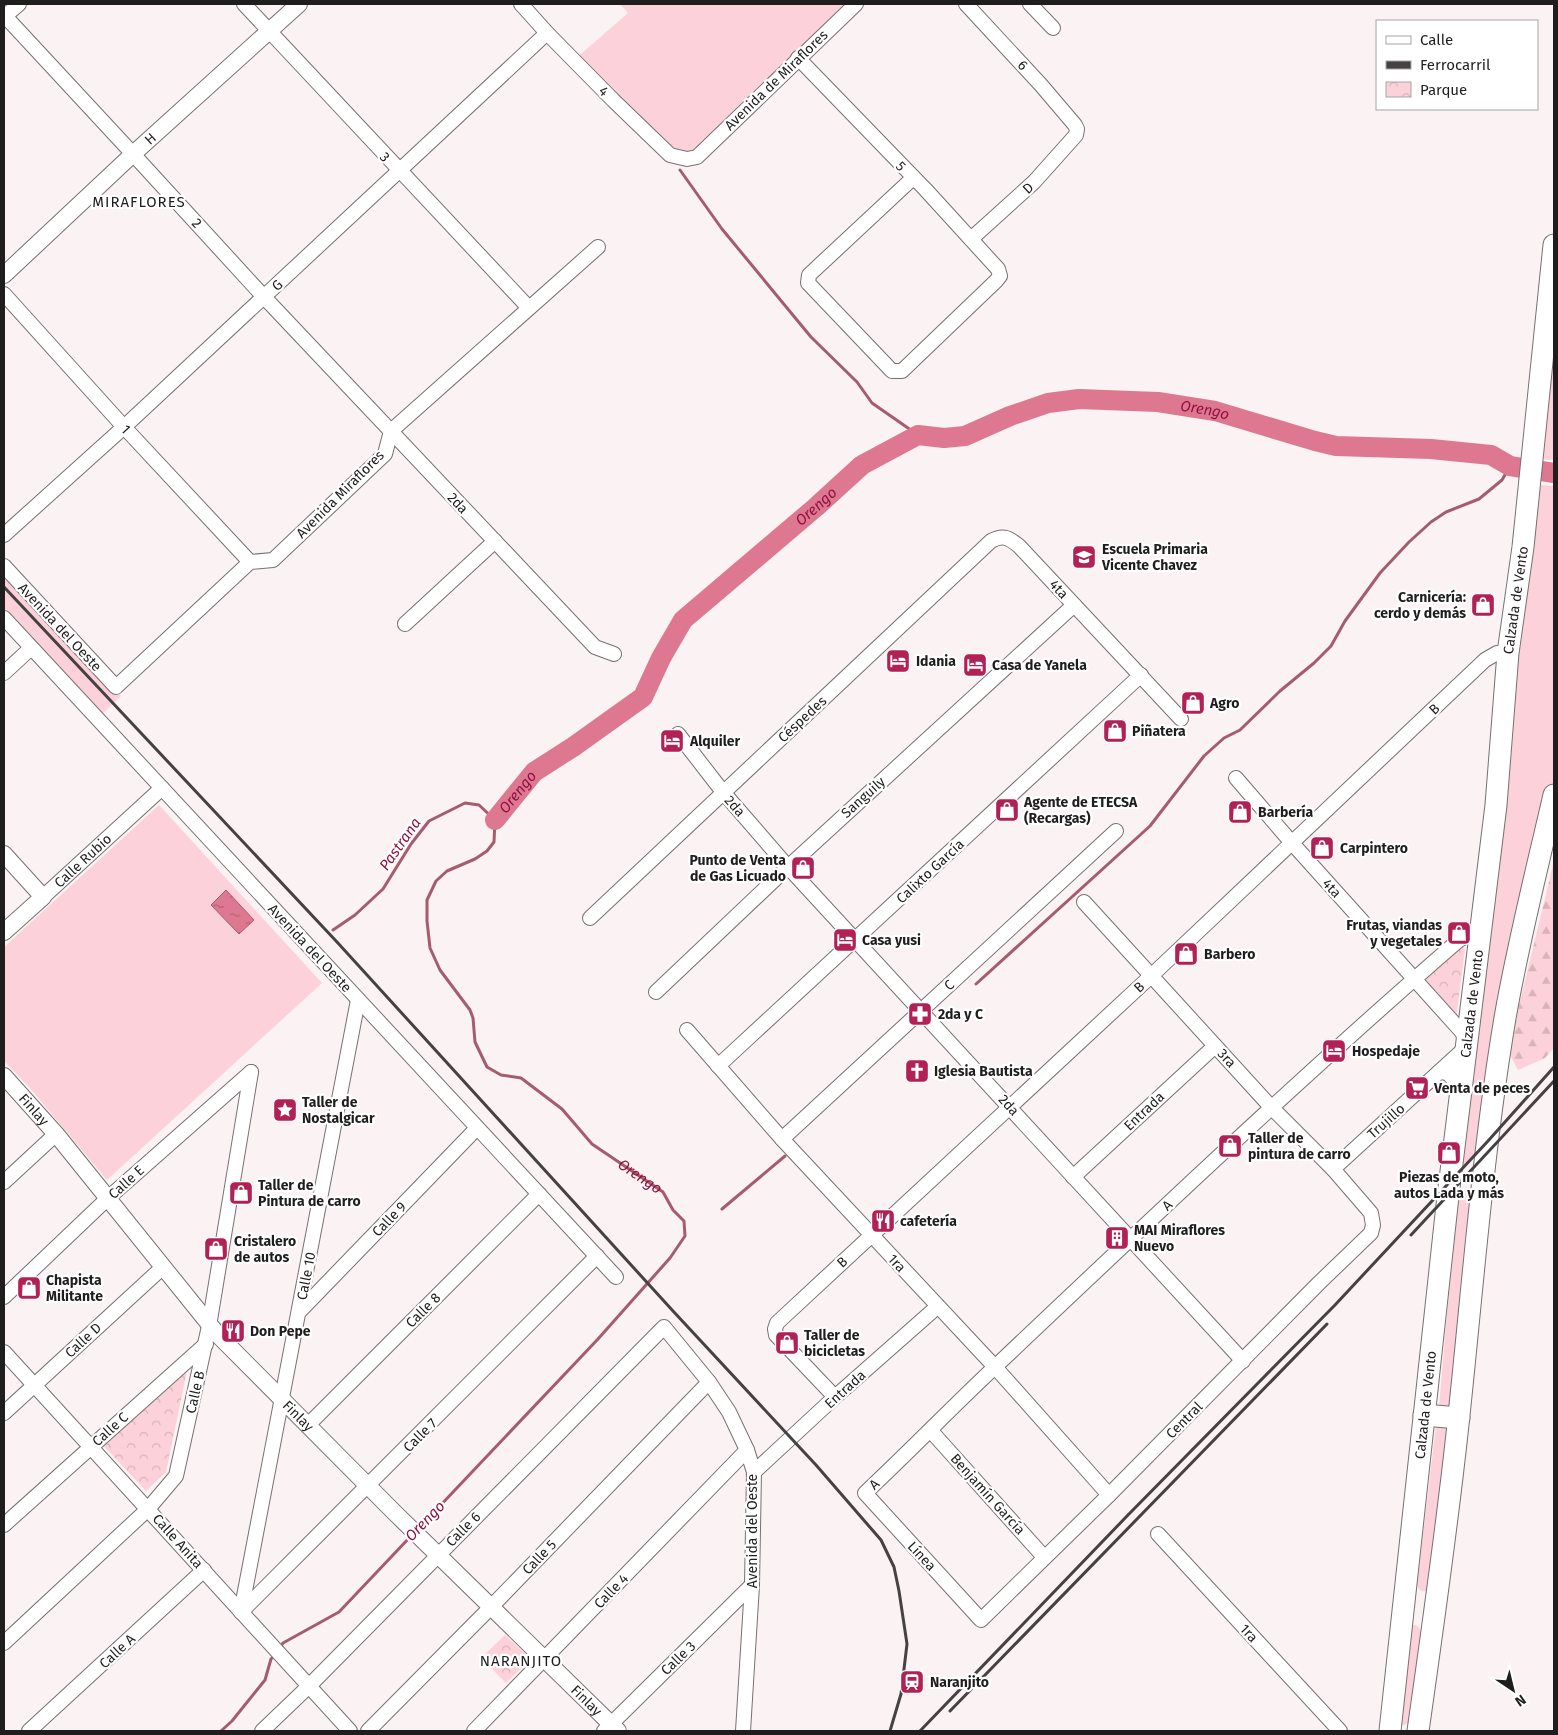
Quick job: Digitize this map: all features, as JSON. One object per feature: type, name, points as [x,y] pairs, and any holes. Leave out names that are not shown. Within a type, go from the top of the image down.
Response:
[{"type":"main road","name":"Calzada de Vento","points":[[1390,1731],[1448,1196],[1496,805],[1508,653],[1518,589],[1554,246]]},
{"type":"main road","points":[[1418,1731],[1459,1418],[1486,1156],[1501,1044],[1524,919],[1554,795]]},
{"type":"main road","points":[[1424,1415],[1459,1418]]},
{"type":"main road","points":[[1404,1605],[1435,1610]]},
{"type":"street","points":[[4,16],[18,4]]},
{"type":"street","name":"3","points":[[244,4],[528,308]]},
{"type":"street","name":"H","points":[[4,275],[133,154],[299,4]]},
{"type":"street","name":"4","points":[[521,4],[547,33],[670,155],[687,159],[697,157]]},
{"type":"street","name":"Avenida de Miraflores","points":[[697,157],[856,4]]},
{"type":"street","name":"6","points":[[966,4],[1041,85],[1076,125],[1077,129]]},
{"type":"street","points":[[1030,4],[1053,28]]},
{"type":"street","name":"2","points":[[4,16],[391,431]]},
{"type":"street","name":"G","points":[[4,535],[124,427],[547,33]]},
{"type":"street","name":"5","points":[[798,58],[913,178],[970,239],[998,270],[1000,276],[902,370],[897,372],[892,371],[808,284],[808,280],[913,178]]},
{"type":"street","name":"D","points":[[970,239],[1034,182],[1076,135],[1077,129]]},
{"type":"street","points":[[391,431],[598,247]]},
{"type":"street","name":"1","points":[[4,294],[124,427],[250,562]]},
{"type":"street","name":"2da","points":[[391,431],[595,647],[614,654]]},
{"type":"street","name":"Avenida Miraflores","points":[[250,562],[273,560],[385,454],[391,431]]},
{"type":"street","name":"Céspedes","points":[[590,918],[992,541],[1004,537],[1019,546]]},
{"type":"street","points":[[405,624],[495,541]]},
{"type":"street","name":"4ta","points":[[1019,546],[1181,719]]},
{"type":"street","name":"Avenida del Oeste","points":[[4,566],[116,687],[250,562]]},
{"type":"street","name":"Sanguily","points":[[656,992],[788,866],[1074,605]]},
{"type":"street","name":"Avenida del Oeste","points":[[4,618],[616,1277]]},
{"type":"street","points":[[4,673],[31,648]]},
{"type":"street","name":"B","points":[[835,1397],[776,1335],[777,1323],[1151,976],[1485,660],[1497,653],[1508,653]]},
{"type":"street","name":"Calixto García","points":[[718,1066],[1141,675]]},
{"type":"street","name":"2da","points":[[678,734],[723,792],[788,866],[1244,1361]]},
{"type":"street","name":"4ta","points":[[1236,778],[1292,843],[1415,978],[1462,1032],[1467,1043]]},
{"type":"street","name":"Calle Rubio","points":[[4,932],[162,788]]},
{"type":"street","name":"C","points":[[782,1139],[1116,831]]},
{"type":"street","points":[[4,854],[43,897]]},
{"type":"street","name":"3ra","points":[[1084,902],[1271,1107],[1332,1169],[1371,1213]]},
{"type":"street","name":"A","points":[[865,1493],[995,1367],[1271,1107],[1459,940],[1470,934],[1480,935]]},
{"type":"street","name":"Calle 10","points":[[241,1612],[358,1000]]},
{"type":"street","name":"1ra","points":[[687,1030],[782,1139],[995,1367],[1109,1495]]},
{"type":"street","name":"Trujillo","points":[[1332,1169],[1462,1051],[1467,1043]]},
{"type":"street","name":"Entrada","points":[[1073,1177],[1215,1046]]},
{"type":"street","name":"Calle E","points":[[4,1296],[107,1198],[251,1072]]},
{"type":"street","name":"Calle B","points":[[4,1643],[148,1509],[176,1476],[211,1335],[251,1072]]},
{"type":"street","points":[[1439,1072],[1448,1073],[1462,1090]]},
{"type":"street","name":"Finlay","points":[[4,1076],[56,1134],[163,1267],[211,1335],[281,1399],[395,1513],[546,1659],[611,1729]]},
{"type":"street","name":"Calle 9","points":[[300,1311],[477,1128]]},
{"type":"street","points":[[4,1182],[56,1134]]},
{"type":"street","name":"Calle 8","points":[[308,1426],[539,1194]]},
{"type":"street","name":"Central","points":[[981,1620],[1371,1233],[1373,1225],[1371,1213]]},
{"type":"street","name":"Calle 7","points":[[241,1612],[597,1256]]},
{"type":"street","name":"Calle D","points":[[4,1413],[163,1267]]},
{"type":"street","name":"Entrada","points":[[754,1472],[937,1307]]},
{"type":"street","name":"Avenida del Oeste","points":[[664,1327],[709,1382],[729,1412],[747,1450],[754,1472],[752,1585],[743,1731]]},
{"type":"street","name":"Calle 6","points":[[262,1731],[309,1686],[664,1327]]},
{"type":"street","name":"Calle C","points":[[4,1525],[211,1335]]},
{"type":"street","name":"Calle Anita","points":[[4,1352],[350,1731]]},
{"type":"street","name":"Calle 5","points":[[368,1731],[709,1382]]},
{"type":"street","name":"Benjamín García","points":[[931,1431],[1044,1557]]},
{"type":"street","name":"Calle 4","points":[[474,1731],[747,1450]]},
{"type":"street","name":"Línea","points":[[865,1493],[981,1620]]},
{"type":"street","name":"1ra","points":[[1158,1534],[1340,1731]]},
{"type":"street","name":"Calle A","points":[[29,1731],[204,1570]]},
{"type":"street","name":"Calle 3","points":[[611,1729],[752,1585]]},
{"type":"green space","points":[[620,4],[856,4],[697,157],[670,155],[574,60],[628,13]]},
{"type":"green space","points":[[1554,245],[1554,460],[1531,459]]},
{"type":"green space","points":[[1529,484],[1554,486],[1554,795],[1488,1141],[1450,1182]]},
{"type":"green space","points":[[4,571],[121,696],[101,715],[4,610]]},
{"type":"green space","points":[[159,805],[322,983],[107,1180],[29,1087],[4,1061],[4,947]]},
{"type":"green space","points":[[1554,861],[1554,1048],[1545,1058],[1518,1070],[1508,1051]]},
{"type":"green space","points":[[1461,944],[1465,949],[1456,1019],[1423,977]]},
{"type":"green space","points":[[1477,1181],[1452,1409],[1439,1407],[1457,1199]]},
{"type":"green space","points":[[187,1370],[166,1472],[146,1491],[102,1444]]},
{"type":"green space","points":[[1436,1426],[1449,1426],[1429,1591],[1421,1591],[1417,1585]]},
{"type":"green space","points":[[1415,1625],[1419,1627],[1421,1633],[1411,1722],[1403,1725],[1399,1723],[1410,1626]]},
{"type":"green space","points":[[505,1635],[531,1659],[506,1683],[481,1658]]},
{"type":"water","points":[[226,890],[254,920],[239,934],[211,905]]},
{"type":"waterway","points":[[680,170],[722,229],[811,337],[857,382],[872,403],[918,435]]},
{"type":"waterway","name":"Orengo","points":[[495,820],[534,772],[573,747],[643,697],[661,658],[683,620],[816,507],[862,465],[918,435],[944,438],[965,436],[1010,416],[1048,403],[1079,399],[1158,402],[1215,411],[1336,446],[1431,449],[1491,455],[1510,466],[1554,473]]},
{"type":"waterway","points":[[976,984],[1150,826],[1204,756],[1224,738],[1240,730],[1280,691],[1331,646],[1345,621],[1380,573],[1409,542],[1431,522],[1446,512],[1479,499],[1502,480],[1510,466]]},
{"type":"waterway","name":"Orengo","points":[[333,930],[355,915],[383,889],[411,844],[429,821],[465,803],[479,805],[495,820],[494,842],[487,851],[475,859],[447,871],[436,881],[427,900],[427,921],[430,948],[440,970],[470,1010],[473,1018],[475,1042],[487,1067],[501,1075],[521,1078],[562,1109],[592,1144],[663,1192],[673,1210],[684,1221],[685,1236],[670,1258],[598,1339],[419,1528]]},
{"type":"waterway","points":[[722,1209],[785,1156]]},
{"type":"waterway","name":"Orengo","points":[[280,1648],[283,1643],[339,1612],[411,1536]]},
{"type":"waterway","name":"Orengo","points":[[221,1731],[232,1721],[265,1680],[271,1659],[275,1655]]},
{"type":"railway","points":[[4,587],[337,942],[816,1465],[881,1540],[894,1567],[907,1644],[901,1694],[890,1731]]},
{"type":"railway","points":[[920,1731],[1128,1515],[1335,1305],[1488,1141],[1554,1067]]},
{"type":"railway","points":[[1411,1235],[1554,1081]]},
{"type":"railway","points":[[950,1711],[1327,1324]]},
{"type":"place","name":"Escuela Primaria Vicente Chavez","points":[[1084,557]]},
{"type":"place","name":"Carnicería: cerdo y demás","points":[[1483,605]]},
{"type":"place","name":"Idania","points":[[898,661]]},
{"type":"place","name":"Casa de Yanela","points":[[975,665]]},
{"type":"place","name":"Agro","points":[[1193,703]]},
{"type":"place","name":"Piñatera","points":[[1115,731]]},
{"type":"place","name":"Alquiler","points":[[672,741]]},
{"type":"place","name":"Agente de ETECSA (Recargas)","points":[[1007,810]]},
{"type":"place","name":"Barbería","points":[[1240,812]]},
{"type":"place","name":"Carpintero","points":[[1322,848]]},
{"type":"place","name":"Punto de Venta de Gas Licuado","points":[[803,868]]},
{"type":"place","name":"Frutas, viandas y vegetales","points":[[1459,933]]},
{"type":"place","name":"Casa yusi","points":[[845,940]]},
{"type":"place","name":"Barbero","points":[[1186,954]]},
{"type":"place","name":"2da y C","points":[[920,1014]]},
{"type":"place","name":"Hospedaje","points":[[1334,1051]]},
{"type":"place","name":"Iglesia Bautista","points":[[917,1071]]},
{"type":"place","name":"Venta de peces","points":[[1417,1088]]},
{"type":"place","name":"Taller de Nostalgicar","points":[[285,1110]]},
{"type":"place","name":"Taller de pintura de carro","points":[[1230,1146]]},
{"type":"place","name":"Piezas de moto, autos Lada y más","points":[[1449,1153]]},
{"type":"place","name":"Taller de Pintura de carro","points":[[241,1193]]},
{"type":"place","name":"cafetería","points":[[883,1221]]},
{"type":"place","name":"MAI Miraflores Nuevo","points":[[1117,1238]]},
{"type":"place","name":"Cristalero de autos","points":[[216,1249]]},
{"type":"place","name":"Chapista Militante","points":[[29,1288]]},
{"type":"place","name":"Don Pepe","points":[[233,1331]]},
{"type":"place","name":"Taller de bicicletas","points":[[787,1343]]},
{"type":"place","name":"Naranjito","points":[[912,1682]]},
{"type":"district","name":"MIRAFLORES","points":[[139,202]]},
{"type":"district","name":"NARANJITO","points":[[521,1661]]},
{"type":"water label","name":"Pastrana","points":[[400,844]]}]
